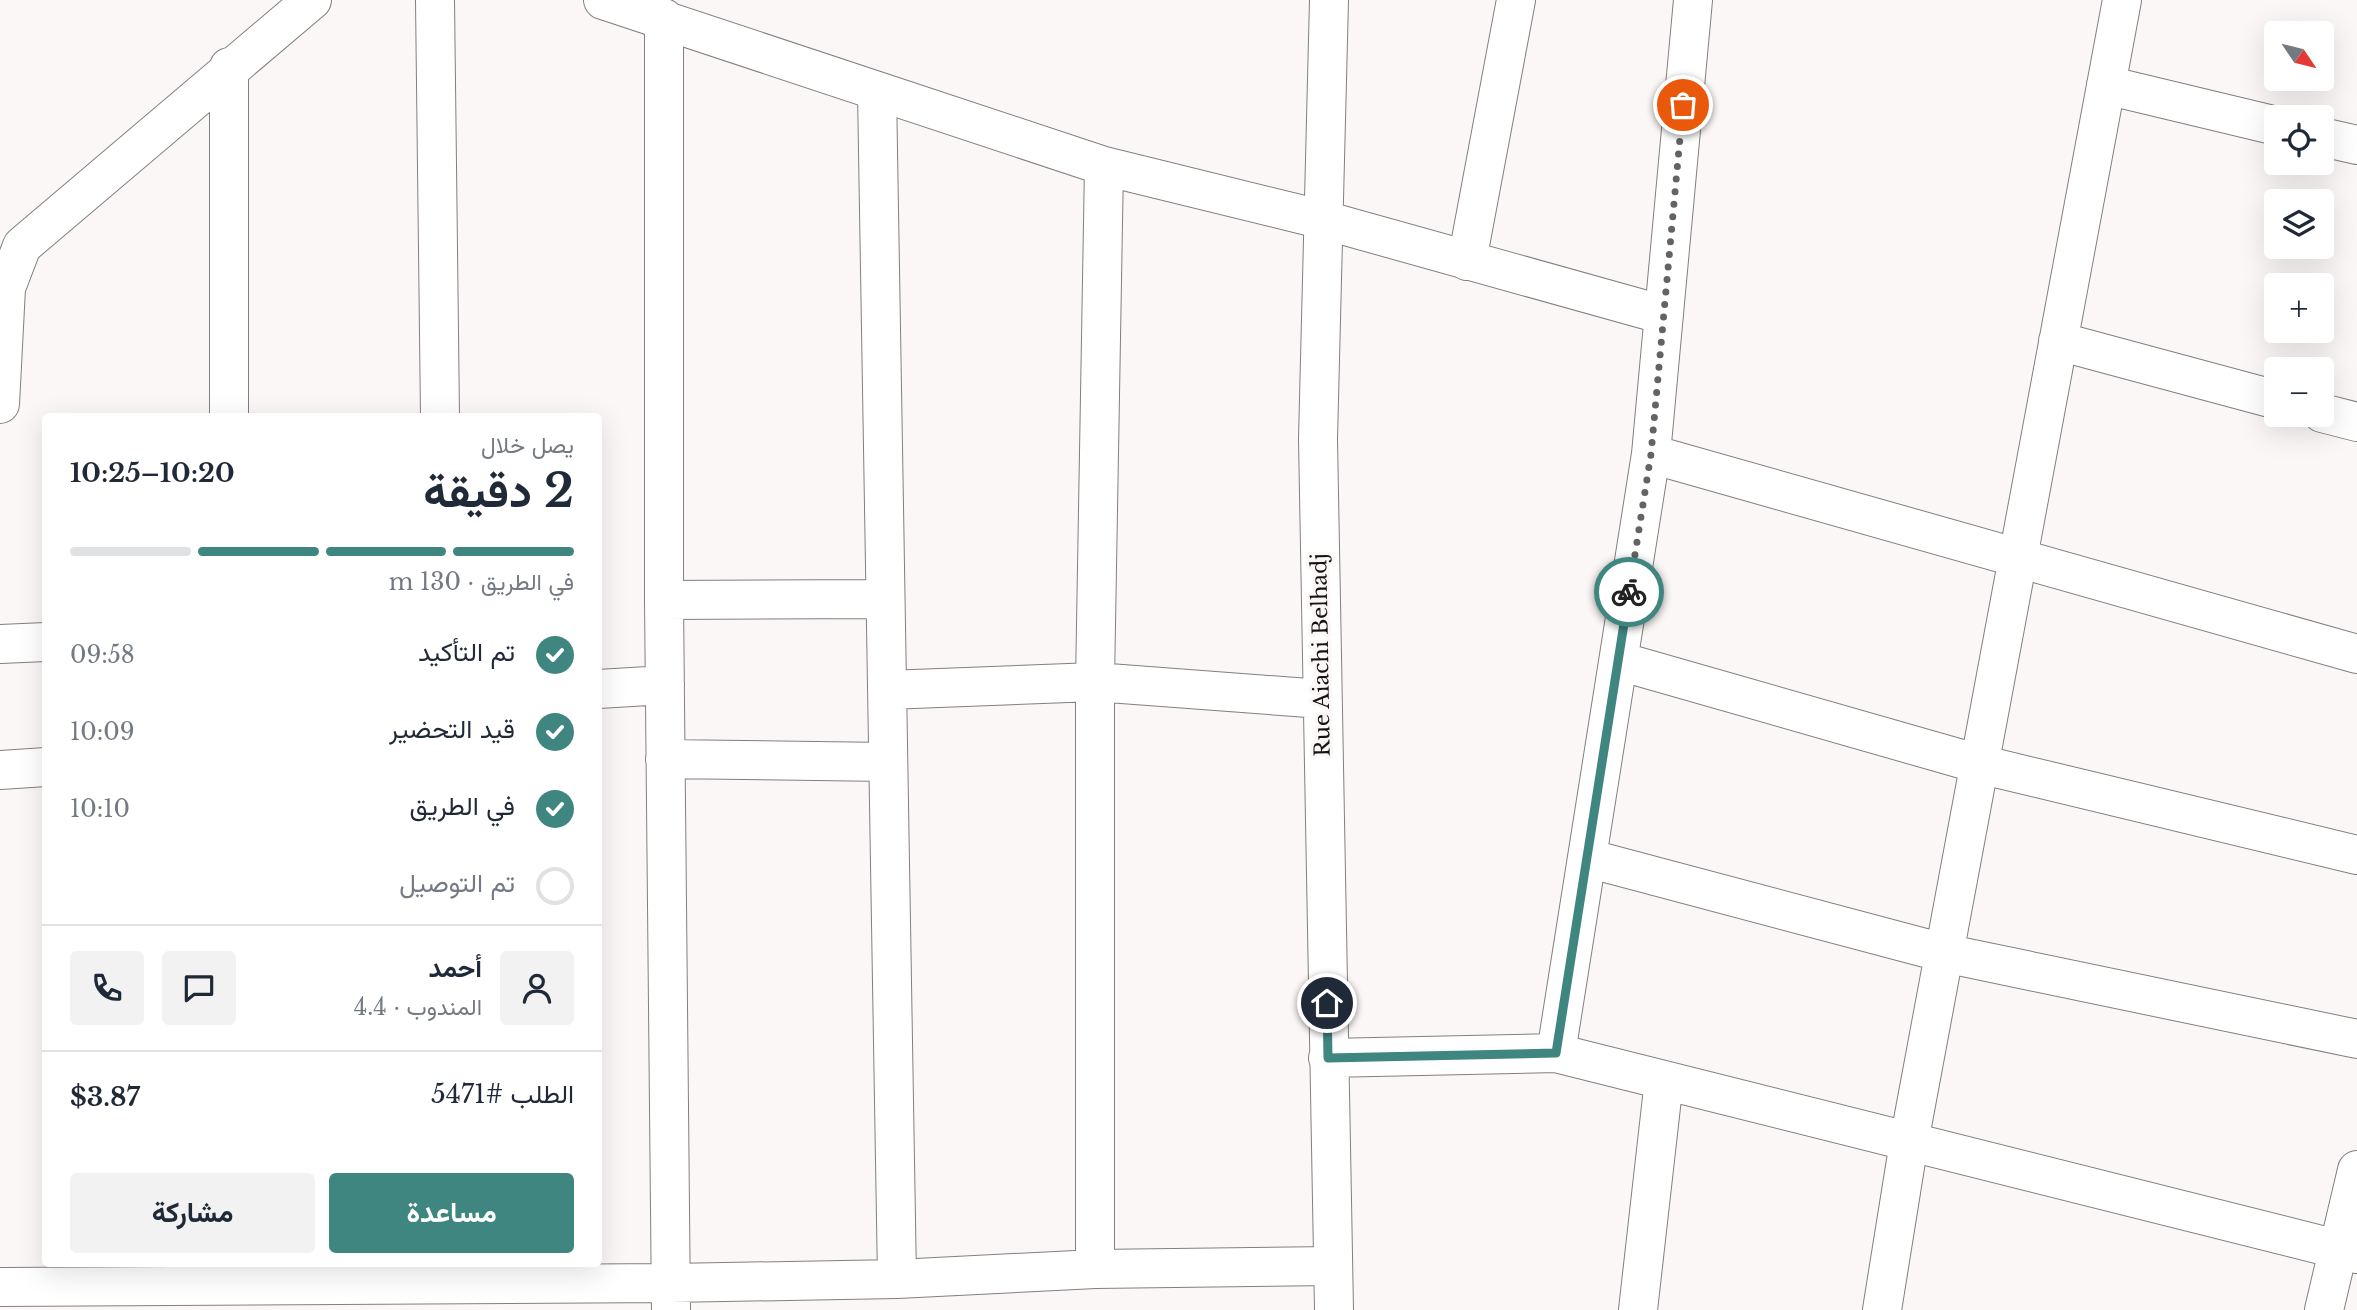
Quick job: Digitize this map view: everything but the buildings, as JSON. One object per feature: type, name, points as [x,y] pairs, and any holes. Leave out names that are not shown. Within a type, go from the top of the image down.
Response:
[{"type":"street","points":[[0,404],[6,288],[22,246],[312,0]]},
{"type":"street","points":[[435,0],[440,413]]},
{"type":"street","points":[[603,0],[1104,166],[1324,220],[1664,316]]},
{"type":"street","name":"Rue Aiachi Belhadj","points":[[1329,0],[1318,439],[1334,1310]]},
{"type":"street","points":[[1467,261],[1516,0]]},
{"type":"street","points":[[1556,1053],[1651,454],[1693,0]]},
{"type":"street","points":[[1882,1310],[1909,1142],[2122,0]]},
{"type":"street","points":[[664,18],[664,685],[671,1296]]},
{"type":"street","points":[[229,68],[229,413]]},
{"type":"street","points":[[2106,85],[2264,123]]},
{"type":"street","points":[[877,91],[897,1279]]},
{"type":"street","points":[[2334,140],[2357,145]]},
{"type":"street","points":[[1095,1269],[1095,682],[1104,166]]},
{"type":"street","points":[[2058,341],[2264,396]]},
{"type":"street","points":[[2334,416],[2357,422]]},
{"type":"street","points":[[1651,454],[2357,654]]},
{"type":"street","points":[[664,600],[885,599]]},
{"type":"street","points":[[0,644],[42,642]]},
{"type":"street","points":[[1619,661],[1979,764],[2357,855]]},
{"type":"street","points":[[887,690],[1095,682],[1322,699]]},
{"type":"street","points":[[602,689],[664,685]]},
{"type":"street","points":[[665,759],[888,762]]},
{"type":"street","points":[[0,770],[42,767]]},
{"type":"street","points":[[1587,858],[1944,953],[2357,1039]]},
{"type":"street","points":[[1328,1058],[1556,1053],[2348,1252]]},
{"type":"street","points":[[1637,1310],[1664,1080]]},
{"type":"street","points":[[2325,1310],[2348,1252],[2357,1170]]},
{"type":"street","points":[[0,1287],[228,1275],[671,1296],[897,1279],[1095,1269],[1333,1266]]},
{"type":"way so far","points":[[1629,592],[1651,454],[1683,105]]},
{"type":"route","points":[[1327,1003],[1328,1058],[1556,1053],[1629,592]]}]
